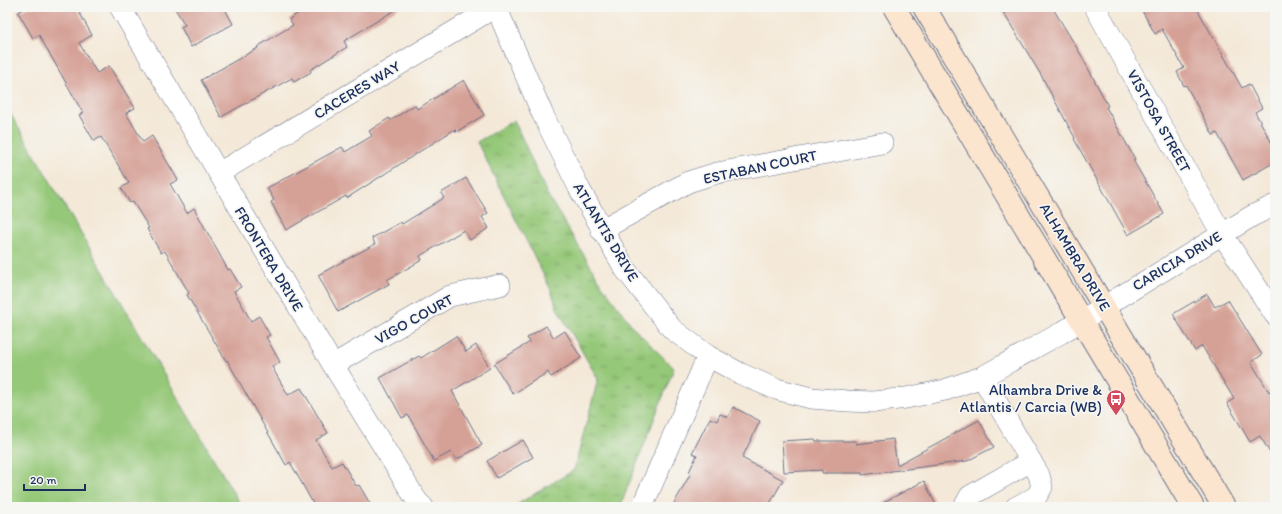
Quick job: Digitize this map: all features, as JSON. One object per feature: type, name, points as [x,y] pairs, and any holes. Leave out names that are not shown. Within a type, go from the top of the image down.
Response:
[{"type":"main road","name":"ALHAMBRA DRIVE","points":[[894,7],[1193,507]]},
{"type":"main road","name":"ALHAMBRA DRIVE","points":[[924,7],[1224,507]]},
{"type":"street","name":"FRONTERA DRIVE","points":[[120,7],[332,365],[416,501],[423,507]]},
{"type":"street","name":"CACERES WAY","points":[[219,173],[495,7]]},
{"type":"street","name":"ATLANTIS DRIVE","points":[[495,7],[543,114],[601,230],[625,269],[672,329],[708,356],[741,374],[776,389],[811,398],[846,402],[874,402],[906,398],[945,390],[982,377],[1081,320]]},
{"type":"street","name":"VISTOSA STREET","points":[[1095,7],[1222,234],[1275,315]]},
{"type":"street","name":"ESTABAN COURT","points":[[601,230],[688,182],[717,173],[882,142]]},
{"type":"street","name":"CARICIA DRIVE","points":[[1081,320],[1252,216],[1275,205]]},
{"type":"street","name":"VIGO COURT","points":[[332,365],[450,296],[500,285]]},
{"type":"street","points":[[642,507],[708,356]]},
{"type":"street","points":[[982,377],[1039,475],[1042,487],[1036,497],[1016,507]]},
{"type":"street","points":[[964,507],[970,496],[1031,461]]},
{"type":"green space","points":[[7,108],[242,507],[7,507]]},
{"type":"green space","points":[[514,120],[547,194],[602,285],[633,327],[674,368],[620,507],[513,507],[574,470],[598,379],[557,308],[551,290],[477,142]]},
{"type":"building","points":[[28,7],[76,7],[92,35],[79,43],[97,73],[109,66],[135,108],[126,113],[143,142],[152,136],[178,180],[170,184],[187,213],[194,208],[228,270],[230,269],[241,287],[234,291],[251,321],[259,316],[270,335],[266,337],[280,362],[272,367],[288,395],[301,388],[328,433],[316,440],[332,467],[342,462],[356,486],[359,485],[372,507],[315,507],[290,462],[286,465],[227,360],[226,361],[187,295],[189,293],[165,251],[161,253],[147,229],[149,228],[133,202],[130,203],[121,188],[129,183],[101,137],[94,141],[79,115],[83,113],[39,35],[33,38],[18,12]]},
{"type":"building","points":[[174,7],[224,7],[233,24],[191,47],[181,27],[185,25]]},
{"type":"building","points":[[308,7],[400,7],[344,41],[347,47],[310,70],[311,72],[294,82],[292,78],[221,117],[201,80],[258,48],[257,47],[293,25],[289,19]]},
{"type":"building","points":[[1000,7],[1052,7],[1080,53],[1108,106],[1106,107],[1135,159],[1133,160],[1164,214],[1128,235],[1074,139],[1075,138],[1041,75]]},
{"type":"building","points":[[1140,7],[1196,7],[1242,88],[1249,84],[1262,108],[1255,112],[1275,149],[1275,162],[1243,180],[1217,133],[1213,135],[1186,85],[1184,86],[1177,72],[1184,68],[1162,29],[1155,34]]},
{"type":"building","points":[[464,80],[484,115],[456,132],[455,129],[347,198],[346,196],[286,230],[271,202],[274,200],[267,188],[342,147],[345,152],[372,136],[369,131],[389,118],[391,120],[415,105],[417,109]]},
{"type":"building","points":[[466,178],[488,213],[482,217],[489,228],[470,240],[464,230],[420,256],[422,260],[387,280],[389,284],[338,312],[318,275],[375,244],[372,238],[401,222],[402,224],[444,198],[441,193]]},
{"type":"building","points":[[1207,294],[1215,307],[1228,300],[1262,355],[1251,362],[1269,392],[1275,388],[1275,461],[1260,436],[1250,442],[1227,403],[1234,399],[1202,346],[1195,351],[1173,314]]},
{"type":"building","points":[[546,326],[554,338],[565,331],[581,358],[551,377],[548,372],[513,394],[494,364],[530,342],[527,338]]},
{"type":"building","points":[[456,336],[466,352],[476,345],[490,368],[452,391],[482,445],[456,460],[451,452],[434,461],[408,415],[402,418],[380,378],[419,356],[421,358]]},
{"type":"building","points":[[733,407],[760,421],[742,458],[783,480],[768,507],[672,507],[691,473],[689,472],[697,455],[692,453],[710,418],[717,421],[720,414],[728,417]]},
{"type":"building","points":[[979,420],[994,447],[967,461],[862,475],[862,473],[822,473],[822,470],[784,472],[782,441],[815,439],[816,441],[856,441],[856,444],[893,439],[897,465]]},
{"type":"building","points":[[523,440],[533,457],[497,478],[487,461]]},
{"type":"building","points":[[924,481],[937,507],[875,507]]},
{"type":"place","name":"Alhambra Drive & Atlantis / Carcia (WB)","points":[[1116,416]]}]
